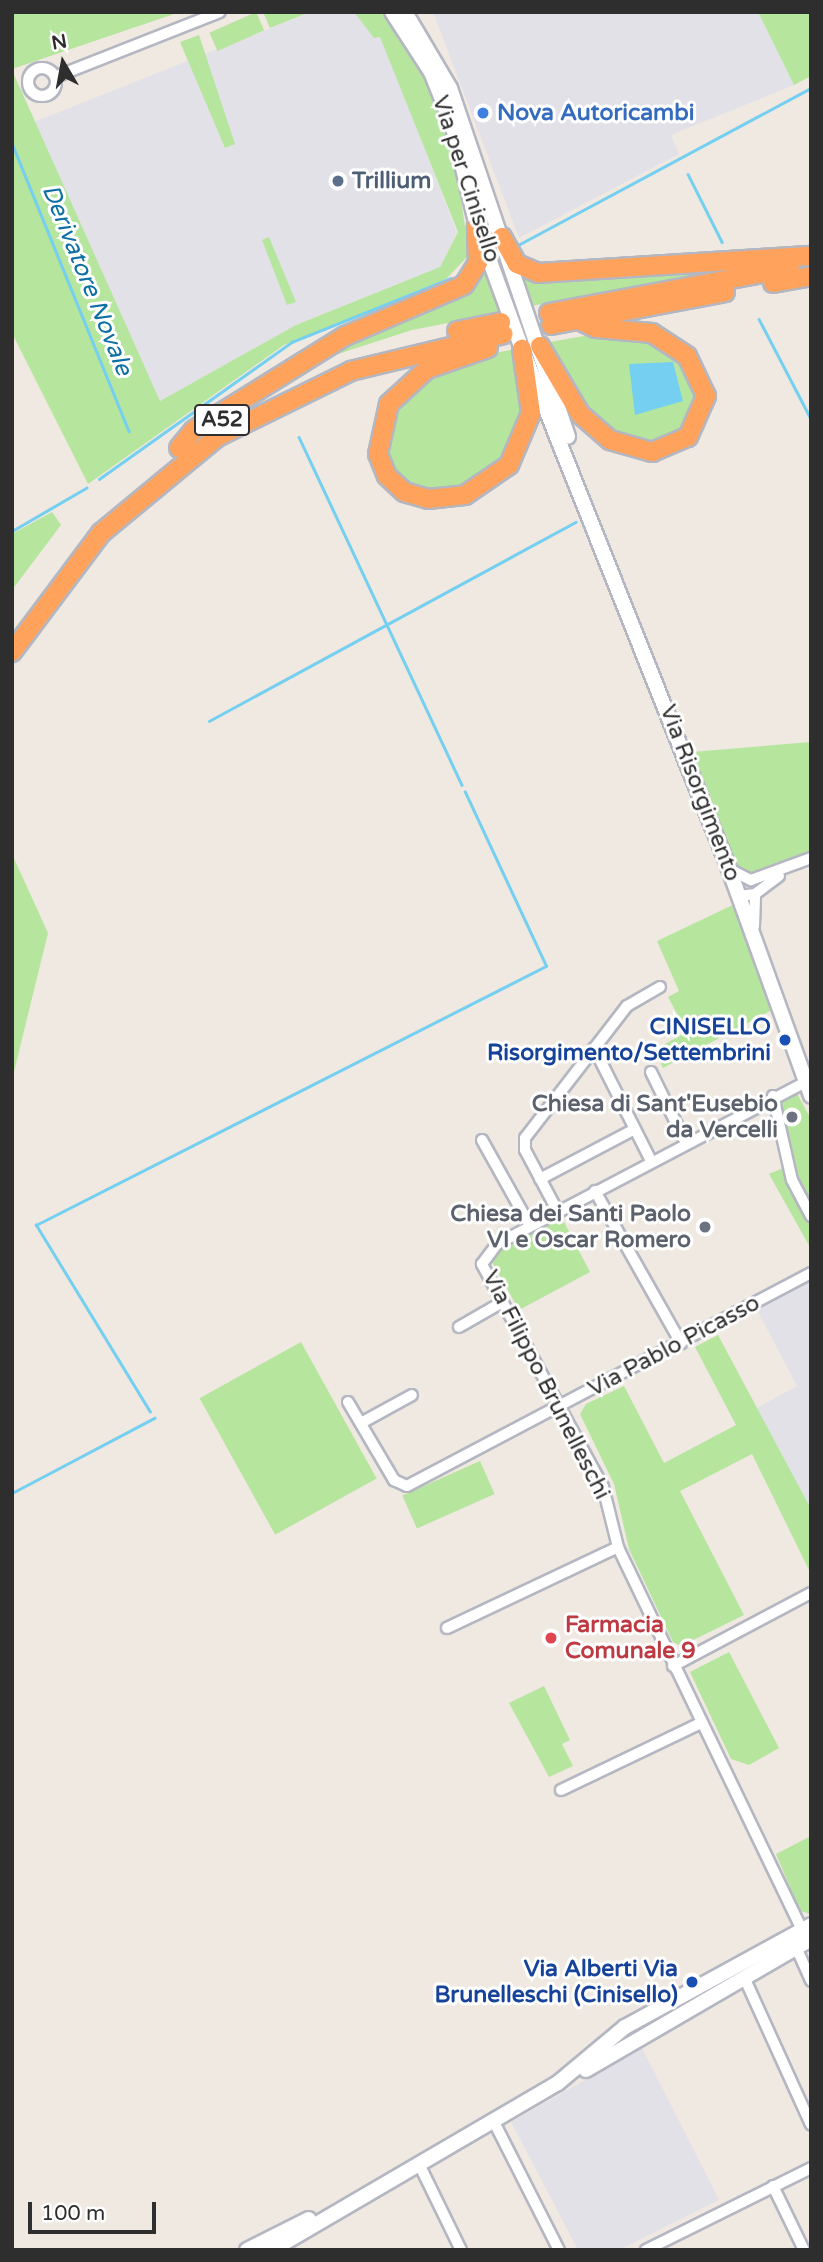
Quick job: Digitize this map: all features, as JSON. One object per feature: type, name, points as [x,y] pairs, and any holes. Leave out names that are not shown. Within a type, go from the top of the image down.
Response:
[{"type":"highway","name":"A52","points":[[180,448],[194,430],[345,337],[464,285],[478,262],[478,226]]},
{"type":"highway","points":[[502,237],[517,264],[538,273],[811,256]]},
{"type":"highway","points":[[811,264],[550,319],[579,320],[811,276]]},
{"type":"highway","points":[[540,346],[580,414],[610,440],[652,452],[688,437],[706,397],[687,356],[652,333],[596,328],[579,320]]},
{"type":"highway","name":"A52","points":[[12,629],[94,524],[180,448],[243,407],[329,366],[508,337]]},
{"type":"highway","name":"A52","points":[[12,652],[101,533],[216,437],[351,371],[508,337]]},
{"type":"highway","points":[[508,337],[531,413],[509,465],[465,495],[428,499],[404,492],[387,476],[378,454],[384,416],[396,394],[438,364],[508,337]]},
{"type":"street","points":[[55,77],[220,12]]},
{"type":"street","name":"Via per Cinisello","points":[[392,12],[438,89],[465,160],[478,226],[497,274]]},
{"type":"street","name":"Via per Cinisello","points":[[405,12],[450,88],[511,266]]},
{"type":"street","name":"Via Risorgimento","points":[[511,266],[540,346],[583,492]]},
{"type":"street","name":"Via Risorgimento","points":[[497,274],[508,337],[583,492],[739,894],[808,1080],[811,1096]]},
{"type":"street","points":[[739,894],[755,894],[785,871],[811,858]]},
{"type":"street","points":[[729,869],[751,880]]},
{"type":"street","points":[[739,894],[751,880],[785,871]]},
{"type":"street","points":[[755,894],[755,937]]},
{"type":"street","points":[[558,1212],[523,1143],[631,1002],[660,987]]},
{"type":"street","points":[[594,1048],[651,1161]]},
{"type":"street","points":[[651,1072],[687,1143]]},
{"type":"street","points":[[482,1140],[530,1226],[773,1096],[808,1080]]},
{"type":"street","points":[[773,1096],[792,1180],[811,1216]]},
{"type":"street","points":[[540,1179],[635,1129]]},
{"type":"street","points":[[595,1191],[681,1343]]},
{"type":"street","name":"Via Filippo Brunelleschi","points":[[530,1226],[484,1258],[484,1276],[561,1407],[603,1487],[618,1547],[805,1936],[811,1981]]},
{"type":"street","name":"Via Pablo Picasso","points":[[348,1402],[394,1480],[407,1486],[811,1273]]},
{"type":"street","points":[[459,1326],[499,1304]]},
{"type":"street","points":[[361,1423],[412,1395]]},
{"type":"street","points":[[447,1628],[618,1547]]},
{"type":"street","points":[[673,1666],[811,1593]]},
{"type":"street","points":[[561,1790],[701,1723]]},
{"type":"street","points":[[272,2250],[763,1966],[805,1936]]},
{"type":"street","points":[[562,2081],[615,2033],[805,1936]]},
{"type":"street","points":[[744,1977],[811,2125]]},
{"type":"street","points":[[656,2011],[641,2029],[668,2020]]},
{"type":"street","points":[[493,2120],[559,2250]]},
{"type":"street","points":[[419,2164],[461,2250]]},
{"type":"street","points":[[646,2250],[811,2168]]},
{"type":"street","points":[[773,2186],[804,2250]]},
{"type":"street","points":[[248,2249],[358,2198]]},
{"type":"shaded area","points":[[311,12],[371,12],[457,232],[440,267],[296,325],[160,401],[34,122]]},
{"type":"shaded area","points":[[433,12],[758,12],[794,85],[671,135],[679,154],[519,238]]},
{"type":"shaded area","points":[[811,1280],[811,1509],[757,1408],[797,1386],[757,1310]]},
{"type":"shaded area","points":[[642,2048],[719,2200],[619,2250],[578,2250],[511,2122]]},
{"type":"green space","points":[[12,12],[180,12],[12,69]]},
{"type":"green space","points":[[256,12],[264,30],[218,51],[209,33]]},
{"type":"green space","points":[[263,12],[310,12],[270,28]]},
{"type":"green space","points":[[354,12],[381,12],[424,79],[455,156],[469,255],[446,279],[284,345],[88,484],[12,333],[12,70],[160,401],[296,325],[440,267],[458,232],[380,37],[374,38]]},
{"type":"green space","points":[[758,12],[811,12],[811,76],[794,85]]},
{"type":"green space","points":[[199,35],[235,144],[225,148],[180,42]]},
{"type":"green space","points":[[269,237],[296,302],[287,305],[262,240]]},
{"type":"green space","points":[[752,266],[531,306],[519,275]]},
{"type":"green space","points":[[485,267],[500,313],[412,330],[313,362]]},
{"type":"green space","points":[[600,333],[660,340],[699,379],[694,425],[653,448],[599,427],[545,343]]},
{"type":"green space","points":[[515,349],[527,395],[516,449],[470,488],[420,494],[386,466],[386,425],[414,383],[458,361]]},
{"type":"green space","points":[[52,512],[61,525],[12,590],[12,534]]},
{"type":"green space","points":[[811,742],[811,851],[765,873],[747,874],[732,862],[692,752]]},
{"type":"green space","points":[[12,854],[48,933],[12,1080]]},
{"type":"green space","points":[[737,903],[772,1010],[663,1068],[654,1050],[687,1032],[668,997],[679,991],[657,941]]},
{"type":"green space","points":[[795,1090],[811,1119],[811,1249],[769,1174],[790,1165],[776,1100]]},
{"type":"green space","points":[[562,1218],[590,1272],[519,1310],[492,1262],[496,1253]]},
{"type":"green space","points":[[718,1335],[811,1509],[811,1574],[752,1454],[680,1491],[744,1615],[681,1646],[673,1642],[629,1549],[614,1484],[580,1414],[586,1404],[624,1386],[664,1463],[736,1425],[695,1347]]},
{"type":"green space","points":[[301,1342],[377,1478],[275,1535],[200,1398]]},
{"type":"green space","points":[[480,1461],[495,1494],[417,1528],[402,1496]]},
{"type":"green space","points":[[729,1652],[779,1748],[749,1765],[731,1759],[690,1672]]},
{"type":"green space","points":[[544,1686],[570,1740],[562,1744],[573,1766],[549,1777],[509,1703]]},
{"type":"green space","points":[[811,1836],[811,1914],[800,1911],[776,1854]]},
{"type":"water","points":[[673,362],[683,401],[635,415],[629,364]]},
{"type":"waterway","points":[[518,245],[811,88]]},
{"type":"waterway","name":"Derivatore Novale","points":[[12,143],[129,431]]},
{"type":"waterway","points":[[688,174],[722,242]]},
{"type":"waterway","points":[[99,479],[292,342],[451,278]]},
{"type":"waterway","points":[[759,319],[811,419]]},
{"type":"waterway","points":[[299,437],[462,785]]},
{"type":"waterway","points":[[12,531],[86,488]]},
{"type":"waterway","points":[[209,721],[575,522]]},
{"type":"waterway","points":[[150,1412],[36,1225],[546,966],[465,792]]},
{"type":"waterway","points":[[12,1493],[154,1418]]},
{"type":"place","name":"Nova Autoricambi","points":[[483,113]]},
{"type":"place","name":"Trillium","points":[[338,181]]},
{"type":"place","name":"CINISELLO Risorgimento/Settembrini","points":[[785,1040]]},
{"type":"place","name":"Chiesa di Sant'Eusebio da Vercelli","points":[[792,1117]]},
{"type":"place","name":"Chiesa dei Santi Paolo VI e Oscar Romero","points":[[705,1227]]},
{"type":"place","name":"Farmacia Comunale 9","points":[[551,1638]]},
{"type":"place","name":"Via Alberti Via Brunelleschi (Cinisello)","points":[[692,1982]]}]
